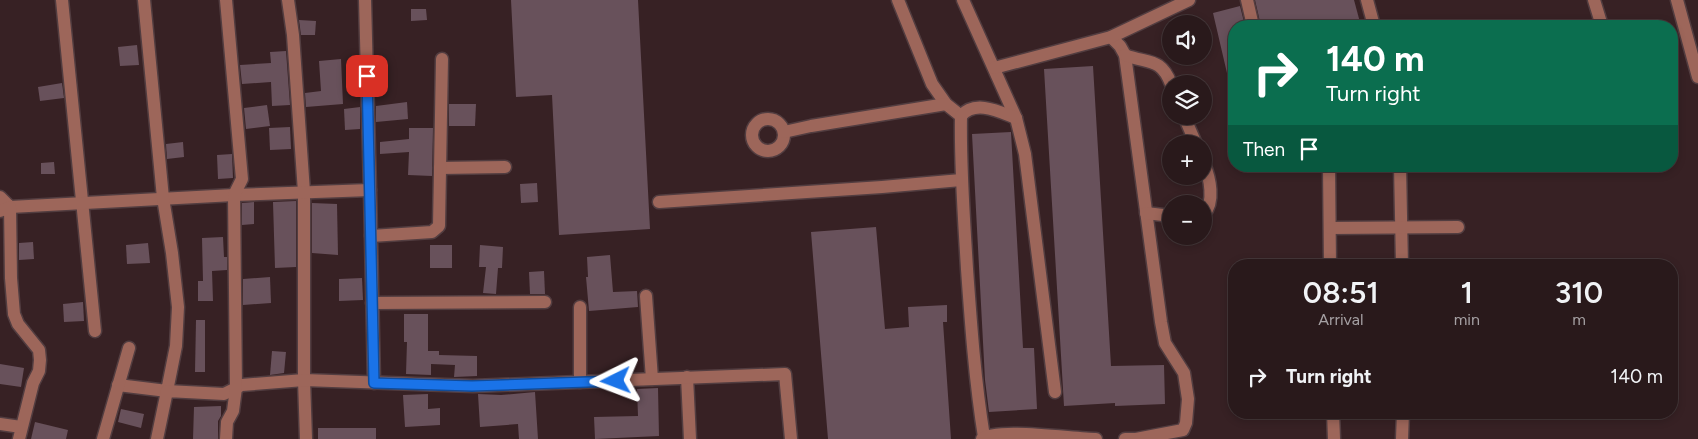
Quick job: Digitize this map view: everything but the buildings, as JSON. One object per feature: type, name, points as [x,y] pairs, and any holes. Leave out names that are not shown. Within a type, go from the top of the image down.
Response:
[{"type":"street","points":[[62,0],[95,331]]},
{"type":"street","points":[[144,0],[163,198],[178,307],[176,346],[157,439]]},
{"type":"street","points":[[226,0],[242,179],[234,195],[236,388],[233,411],[227,422],[226,439]]},
{"type":"street","points":[[288,0],[293,35],[304,192],[304,380],[306,439]]},
{"type":"street","points":[[364,0],[374,383]]},
{"type":"street","points":[[898,0],[932,84],[946,104],[961,116]]},
{"type":"street","points":[[963,0],[1016,118],[1025,154],[1055,392]]},
{"type":"street","points":[[994,68],[1111,37],[1189,0]]},
{"type":"street","points":[[1246,0],[1251,20]]},
{"type":"street","points":[[1367,0],[1372,20]]},
{"type":"street","points":[[1594,0],[1600,20]]},
{"type":"street","points":[[1677,0],[1698,77]]},
{"type":"street","points":[[1111,37],[1120,46],[1125,55],[1165,343],[1184,373],[1188,400],[1186,423],[1183,430],[1125,439]]},
{"type":"street","points":[[1125,55],[1161,66],[1168,75]]},
{"type":"street","points":[[371,236],[432,232],[439,226],[442,59]]},
{"type":"street","points":[[784,132],[946,104]]},
{"type":"street","points":[[1016,118],[987,107],[978,107],[964,111],[961,116],[961,180],[983,438],[994,435],[1032,434],[1096,439]]},
{"type":"street","points":[[440,168],[505,167]]},
{"type":"street","points":[[1329,172],[1330,259]]},
{"type":"street","points":[[1400,172],[1402,259]]},
{"type":"street","points":[[660,202],[961,180]]},
{"type":"street","points":[[5,209],[163,198],[370,190]]},
{"type":"street","points":[[0,197],[5,209],[6,280],[14,314],[18,324],[38,350],[40,360],[39,371],[33,383],[20,433],[0,424]]},
{"type":"street","points":[[1146,213],[1162,215]]},
{"type":"street","points":[[1330,228],[1458,227]]},
{"type":"street","points":[[646,296],[652,379]]},
{"type":"street","points":[[372,303],[545,302]]},
{"type":"street","points":[[580,307],[580,382]]},
{"type":"street","points":[[103,439],[129,348]]},
{"type":"street","points":[[118,385],[167,392],[224,394],[242,385],[304,380],[472,386],[786,374],[791,439]]},
{"type":"street","points":[[687,377],[690,439]]},
{"type":"street","points":[[1333,419],[1334,439]]},
{"type":"street","points":[[1402,439],[1403,419]]},
{"type":"route","points":[[367,76],[374,383],[472,386],[616,381]]}]
